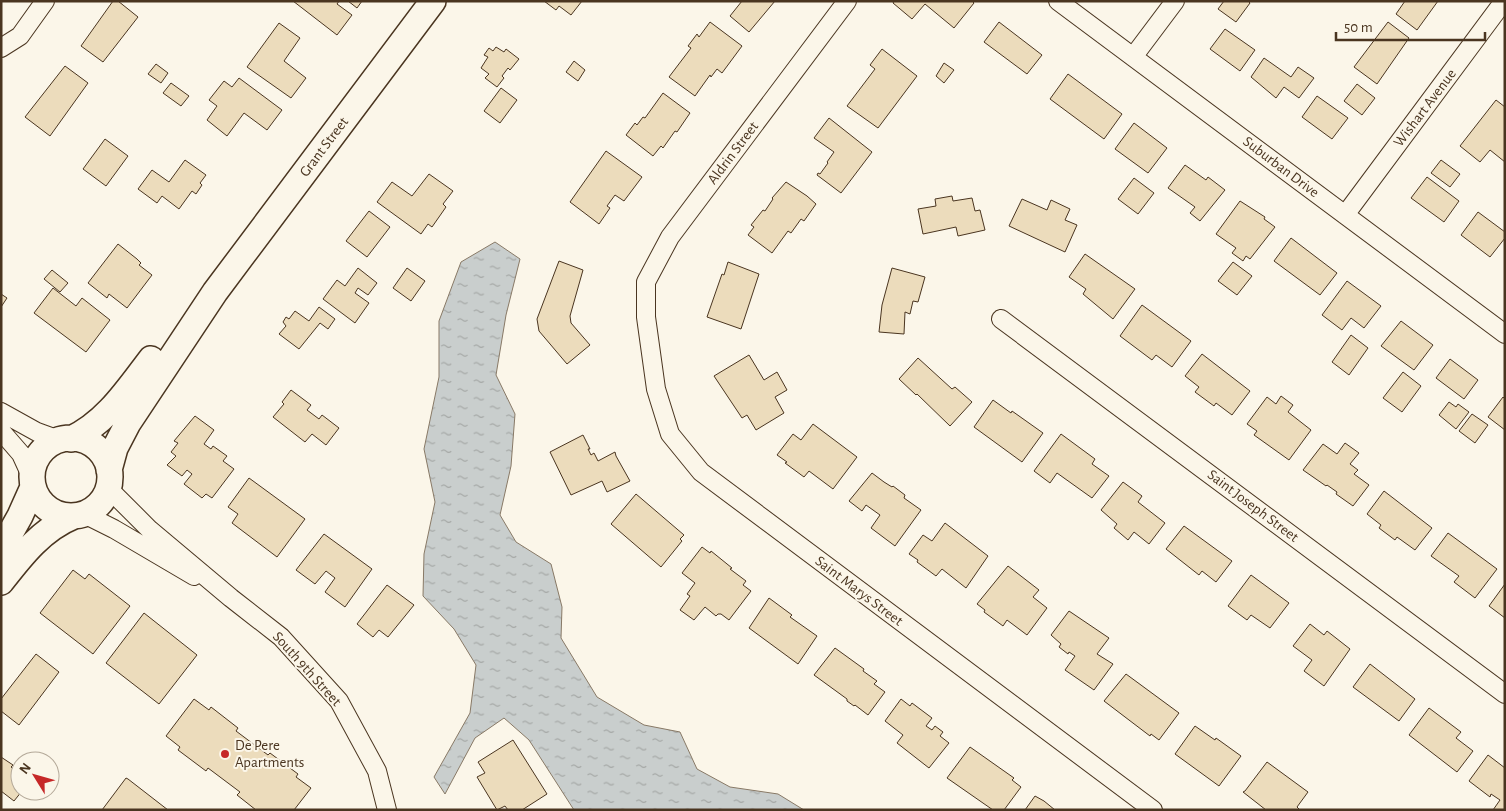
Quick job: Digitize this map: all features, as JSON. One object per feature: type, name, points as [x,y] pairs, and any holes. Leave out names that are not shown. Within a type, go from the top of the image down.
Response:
[{"type":"street","points":[[1,48],[20,36],[45,1]]},
{"type":"street","name":"Grant Street","points":[[1,582],[34,543],[59,522],[95,508],[103,499],[115,448],[128,423],[215,292],[432,1]]},
{"type":"street","name":"Aldrin Street","points":[[646,317],[646,282],[670,237],[847,1]]},
{"type":"street","name":"Suburban Drive","points":[[1058,1],[1505,334]]},
{"type":"street","points":[[1133,57],[1175,1]]},
{"type":"street","name":"Wishart Avenue","points":[[1345,215],[1504,1]]},
{"type":"street","name":"Grant Street","points":[[1,550],[20,516],[33,482],[34,465],[41,453],[49,445],[92,426],[110,410],[156,353],[215,292]]},
{"type":"street","name":"Saint Marys Street","points":[[646,317],[656,389],[670,434],[701,472],[1154,810]]},
{"type":"street","name":"Saint Joseph Street","points":[[1001,319],[1505,694]]},
{"type":"street","points":[[1,412],[37,432],[65,439],[80,440],[97,448],[105,458],[109,479]]},
{"type":"street","points":[[1,431],[21,454],[37,497],[44,505],[53,512],[63,516],[79,515]]},
{"type":"street","name":"South 9th Street","points":[[109,479],[150,530],[230,598],[281,637],[338,701],[376,771],[387,810]]},
{"type":"street","name":"South 9th Street","points":[[79,515],[114,529],[230,598]]},
{"type":"water","points":[[495,242],[520,259],[506,315],[496,375],[515,414],[511,466],[500,515],[516,542],[551,564],[562,607],[561,638],[597,697],[644,725],[680,732],[697,769],[730,787],[778,794],[804,810],[574,810],[529,740],[504,718],[475,738],[445,794],[434,777],[470,713],[476,665],[454,629],[423,596],[424,554],[435,502],[424,449],[439,377],[439,321],[461,262]]},
{"type":"building","points":[[113,1],[118,1],[138,17],[103,62],[81,46]]},
{"type":"building","points":[[293,1],[339,1],[337,4],[352,15],[337,35]]},
{"type":"building","points":[[348,1],[362,1],[357,8]]},
{"type":"building","points":[[544,1],[582,1],[571,15],[559,6],[556,10]]},
{"type":"building","points":[[742,1],[775,1],[749,32],[730,16]]},
{"type":"building","points":[[894,1],[972,1],[974,3],[954,28],[925,4],[912,19],[893,3]]},
{"type":"building","points":[[1224,1],[1248,1],[1250,3],[1236,22],[1218,9]]},
{"type":"building","points":[[1405,1],[1438,1],[1417,30],[1396,14]]},
{"type":"building","points":[[710,22],[742,46],[722,73],[717,69],[711,77],[710,75],[695,96],[669,77],[691,48],[688,46],[697,34],[699,37]]},
{"type":"building","points":[[999,22],[1042,55],[1027,74],[984,42]]},
{"type":"building","points":[[1388,22],[1409,38],[1377,84],[1354,67]]},
{"type":"building","points":[[279,23],[300,38],[284,61],[306,78],[291,98],[247,67]]},
{"type":"building","points":[[1225,29],[1255,50],[1240,71],[1210,49]]},
{"type":"building","points":[[496,47],[504,52],[506,49],[519,59],[510,70],[508,68],[502,76],[504,78],[497,87],[485,78],[489,74],[481,68],[488,57],[484,55],[489,48],[493,51]]},
{"type":"building","points":[[882,49],[917,76],[878,128],[847,106],[875,69],[870,65]]},
{"type":"building","points":[[1264,58],[1291,77],[1298,67],[1314,78],[1299,98],[1284,87],[1276,98],[1251,77]]},
{"type":"building","points":[[574,61],[585,70],[578,81],[566,72]]},
{"type":"building","points":[[944,63],[954,70],[944,83],[936,76]]},
{"type":"building","points":[[156,64],[168,73],[161,83],[148,74]]},
{"type":"building","points":[[65,66],[88,83],[50,136],[25,117]]},
{"type":"building","points":[[1068,74],[1122,114],[1104,139],[1050,99]]},
{"type":"building","points":[[239,78],[282,110],[267,130],[244,113],[227,136],[207,120],[217,106],[209,100],[224,81],[232,87]]},
{"type":"building","points":[[171,83],[189,96],[181,106],[163,93]]},
{"type":"building","points":[[1357,84],[1375,98],[1362,115],[1344,101]]},
{"type":"building","points":[[501,88],[517,100],[500,123],[484,111]]},
{"type":"building","points":[[663,93],[690,113],[677,132],[675,131],[663,148],[661,146],[653,156],[626,135],[635,123],[637,125],[643,117],[645,118]]},
{"type":"building","points":[[1317,96],[1348,118],[1332,139],[1302,117]]},
{"type":"building","points":[[1496,100],[1505,107],[1505,162],[1490,150],[1480,162],[1460,146]]},
{"type":"building","points":[[829,118],[872,152],[841,193],[817,175],[818,173],[820,174],[834,152],[814,138]]},
{"type":"building","points":[[1134,123],[1167,148],[1148,173],[1115,149]]},
{"type":"building","points":[[105,139],[128,156],[106,186],[83,169]]},
{"type":"building","points":[[606,151],[642,177],[624,201],[615,195],[607,206],[610,208],[599,224],[570,202]]},
{"type":"building","points":[[185,160],[206,175],[200,183],[202,185],[196,194],[192,191],[179,209],[162,196],[157,203],[138,189],[152,170],[169,182]]},
{"type":"building","points":[[1441,160],[1460,174],[1450,187],[1431,173]]},
{"type":"building","points":[[1185,165],[1206,180],[1208,177],[1225,190],[1200,221],[1190,213],[1195,207],[1168,188]]},
{"type":"building","points":[[429,174],[453,191],[443,204],[446,207],[432,227],[428,224],[421,234],[377,202],[392,182],[412,196]]},
{"type":"building","points":[[1427,177],[1459,201],[1444,222],[1411,198]]},
{"type":"building","points":[[1134,178],[1154,193],[1138,214],[1118,199]]},
{"type":"building","points":[[786,182],[816,204],[804,221],[801,219],[791,233],[788,231],[772,253],[748,235],[754,227],[751,225],[763,210],[765,211],[772,198]]},
{"type":"building","points":[[952,196],[953,201],[972,198],[975,211],[980,210],[985,230],[958,236],[956,227],[923,234],[918,209],[936,206],[935,199]]},
{"type":"building","points":[[1022,199],[1047,210],[1051,200],[1070,209],[1065,220],[1077,225],[1065,252],[1009,226]]},
{"type":"building","points":[[1240,201],[1265,217],[1264,219],[1275,227],[1250,259],[1246,256],[1243,261],[1232,253],[1236,248],[1216,234]]},
{"type":"building","points":[[369,211],[390,227],[367,257],[346,241]]},
{"type":"building","points":[[1478,212],[1505,232],[1505,238],[1490,257],[1461,235]]},
{"type":"building","points":[[1291,238],[1337,273],[1320,295],[1274,261]]},
{"type":"building","points":[[118,244],[137,259],[141,263],[139,265],[152,275],[127,308],[109,294],[107,298],[88,283]]},
{"type":"building","points":[[1085,254],[1135,289],[1113,319],[1083,294],[1086,289],[1069,277]]},
{"type":"building","points":[[559,261],[583,270],[570,316],[571,323],[590,345],[567,364],[539,331],[537,319]]},
{"type":"building","points":[[728,262],[759,274],[741,329],[707,317]]},
{"type":"building","points":[[1233,262],[1252,276],[1237,295],[1218,281]]},
{"type":"building","points":[[358,268],[377,283],[368,295],[358,288],[355,293],[369,303],[355,323],[323,299],[337,280],[345,286]]},
{"type":"building","points":[[407,268],[425,281],[411,301],[393,288]]},
{"type":"building","points":[[892,268],[925,277],[918,302],[913,301],[910,314],[905,312],[904,334],[879,332],[882,305]]},
{"type":"building","points":[[52,270],[68,283],[60,292],[44,279]]},
{"type":"building","points":[[1347,281],[1381,306],[1364,328],[1351,318],[1342,330],[1322,315]]},
{"type":"building","points":[[53,288],[76,306],[82,298],[110,320],[86,352],[34,313]]},
{"type":"building","points":[[1,294],[7,298],[1,307]]},
{"type":"building","points":[[1142,305],[1191,341],[1172,367],[1156,355],[1152,360],[1120,336]]},
{"type":"building","points":[[319,307],[335,319],[328,329],[320,323],[299,349],[279,334],[286,326],[283,322],[286,317],[289,319],[295,311],[309,321]]},
{"type":"building","points":[[1401,321],[1433,345],[1414,370],[1381,346]]},
{"type":"building","points":[[1351,335],[1368,348],[1349,375],[1332,362]]},
{"type":"building","points":[[1202,354],[1250,391],[1232,415],[1216,403],[1214,406],[1195,392],[1199,387],[1185,376]]},
{"type":"building","points":[[749,355],[764,380],[777,372],[787,390],[775,397],[784,413],[756,430],[747,415],[742,418],[714,376]]},
{"type":"building","points":[[918,358],[952,389],[955,387],[972,402],[950,426],[899,379]]},
{"type":"building","points":[[1450,359],[1478,380],[1464,399],[1436,378]]},
{"type":"building","points":[[1403,372],[1421,386],[1402,412],[1383,398]]},
{"type":"building","points":[[291,390],[311,405],[307,410],[319,419],[322,415],[339,428],[326,445],[312,434],[305,442],[273,417],[284,404],[282,402]]},
{"type":"building","points":[[1281,396],[1293,405],[1288,412],[1311,430],[1289,460],[1254,435],[1257,431],[1247,424],[1267,397],[1276,404]]},
{"type":"building","points":[[1503,397],[1505,399],[1505,430],[1488,417]]},
{"type":"building","points":[[993,400],[1043,433],[1022,462],[974,427]]},
{"type":"building","points":[[1449,402],[1456,407],[1458,404],[1469,412],[1456,429],[1439,415]]},
{"type":"building","points":[[1472,414],[1488,425],[1475,443],[1459,431]]},
{"type":"building","points":[[195,416],[214,430],[204,444],[211,449],[213,446],[227,456],[223,461],[234,469],[212,498],[206,494],[202,498],[184,484],[192,474],[187,470],[182,476],[167,465],[176,456],[171,452],[178,443],[174,441]]},
{"type":"building","points":[[813,424],[857,457],[833,489],[809,471],[804,477],[777,455],[793,434],[801,440]]},
{"type":"building","points":[[1061,434],[1095,459],[1092,464],[1109,476],[1092,498],[1057,473],[1050,483],[1034,471]]},
{"type":"building","points":[[583,435],[591,455],[594,453],[598,461],[615,452],[630,481],[607,492],[602,481],[571,495],[550,452]]},
{"type":"building","points":[[1345,443],[1359,453],[1350,464],[1358,470],[1354,474],[1369,485],[1353,506],[1336,494],[1337,492],[1303,470],[1323,444],[1337,454]]},
{"type":"building","points":[[872,473],[905,495],[904,498],[921,510],[895,546],[871,528],[880,515],[866,505],[862,511],[849,501]]},
{"type":"building","points":[[249,478],[305,519],[277,557],[232,523],[238,514],[228,507]]},
{"type":"building","points":[[1123,482],[1142,496],[1138,502],[1165,523],[1149,544],[1134,532],[1128,540],[1114,528],[1117,524],[1101,510]]},
{"type":"building","points":[[1384,491],[1432,528],[1415,550],[1397,537],[1395,540],[1379,528],[1381,525],[1367,514]]},
{"type":"building","points":[[636,494],[684,535],[680,539],[682,541],[661,567],[611,524]]},
{"type":"building","points":[[945,523],[988,556],[966,588],[942,569],[936,576],[909,554],[923,535],[932,541]]},
{"type":"building","points":[[1184,526],[1232,561],[1216,582],[1202,571],[1199,575],[1166,549]]},
{"type":"building","points":[[1448,533],[1497,569],[1475,598],[1454,582],[1459,576],[1431,556]]},
{"type":"building","points":[[324,534],[372,569],[345,607],[325,592],[335,578],[326,571],[315,584],[296,570]]},
{"type":"building","points":[[702,547],[710,553],[711,551],[732,568],[730,569],[746,581],[743,585],[751,591],[729,620],[721,614],[716,616],[705,607],[694,620],[680,610],[690,596],[687,594],[695,583],[682,573]]},
{"type":"building","points":[[1008,566],[1039,590],[1033,597],[1047,608],[1027,635],[1007,620],[1003,626],[984,612],[985,610],[977,604]]},
{"type":"building","points":[[73,570],[85,579],[89,574],[130,606],[93,654],[40,613]]},
{"type":"building","points":[[1251,575],[1289,603],[1270,628],[1251,615],[1247,620],[1228,606]]},
{"type":"building","points":[[1505,584],[1505,618],[1489,606]]},
{"type":"building","points":[[387,585],[414,605],[388,637],[379,630],[373,637],[357,624]]},
{"type":"building","points":[[769,598],[792,615],[790,617],[817,636],[798,664],[749,628]]},
{"type":"building","points":[[1069,611],[1109,638],[1097,654],[1113,664],[1094,690],[1065,670],[1075,656],[1069,652],[1068,654],[1059,647],[1061,644],[1051,635]]},
{"type":"building","points":[[144,613],[197,655],[159,704],[106,663]]},
{"type":"building","points":[[1310,624],[1324,635],[1327,631],[1350,649],[1324,686],[1304,671],[1312,660],[1293,646]]},
{"type":"building","points":[[835,648],[864,669],[863,671],[877,681],[874,684],[885,692],[868,715],[814,675]]},
{"type":"building","points":[[36,654],[59,672],[19,725],[1,711],[1,699]]},
{"type":"building","points":[[1370,664],[1415,699],[1399,721],[1353,687]]},
{"type":"building","points":[[1126,674],[1179,713],[1159,740],[1151,734],[1150,736],[1104,701]]},
{"type":"building","name":"De Pere Apartments","points":[[194,699],[209,710],[211,707],[238,728],[236,731],[298,774],[296,777],[311,788],[294,810],[256,810],[237,795],[240,792],[208,768],[206,771],[178,750],[180,747],[166,736]]},
{"type":"building","points":[[901,699],[910,706],[912,703],[932,718],[926,726],[932,730],[935,726],[943,732],[940,736],[949,743],[929,768],[897,743],[903,735],[885,721]]},
{"type":"building","points":[[1429,708],[1461,732],[1456,738],[1473,751],[1457,772],[1409,735]]},
{"type":"building","points":[[1195,726],[1241,756],[1219,786],[1175,754]]},
{"type":"building","points":[[513,740],[547,794],[522,810],[508,810],[505,806],[497,810],[477,777],[485,773],[478,762]]},
{"type":"building","points":[[970,747],[1014,778],[1012,780],[1021,787],[1004,810],[993,810],[947,778]]},
{"type":"building","points":[[1488,755],[1505,768],[1505,810],[1493,810],[1500,800],[1491,794],[1490,797],[1469,781]]},
{"type":"building","points":[[1,757],[10,763],[10,798],[1,791]]},
{"type":"building","points":[[1267,762],[1308,792],[1297,807],[1300,810],[1266,810],[1243,792]]},
{"type":"building","points":[[126,778],[128,779],[168,810],[102,810]]},
{"type":"building","points":[[1035,796],[1044,801],[1055,810],[1025,810]]},
{"type":"place","name":"De Pere Apartments","points":[[225,754]]}]
